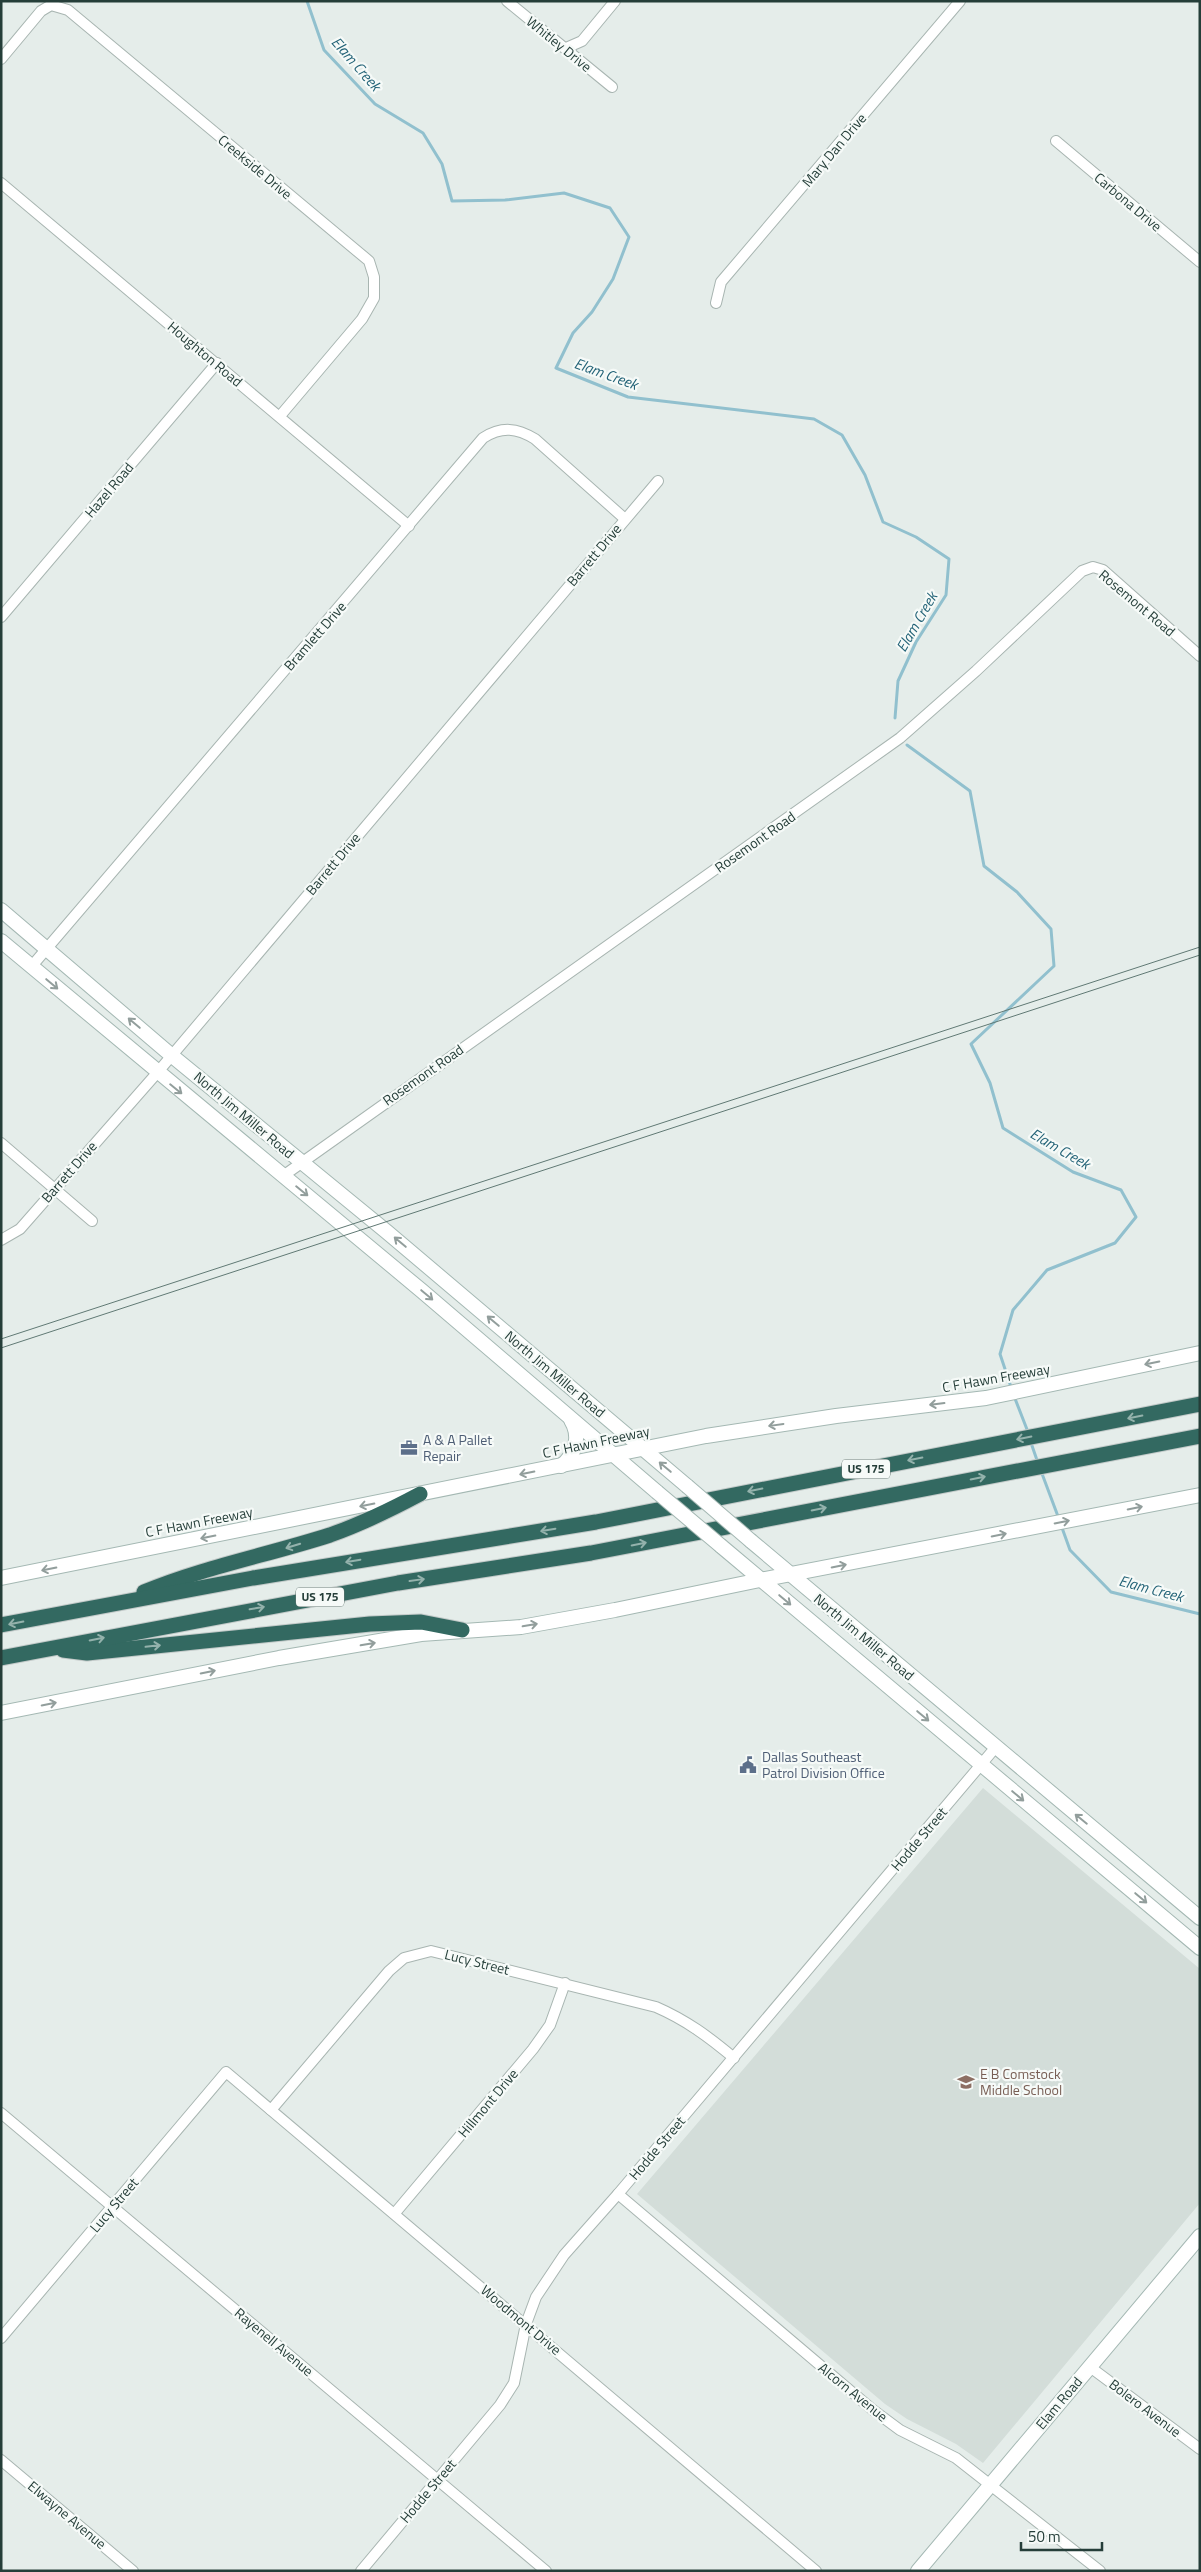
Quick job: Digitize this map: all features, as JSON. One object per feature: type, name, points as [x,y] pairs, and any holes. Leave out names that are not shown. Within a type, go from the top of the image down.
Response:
[{"type":"highway","name":"US 175","points":[[1,1625],[392,1554],[596,1522],[1200,1404]]},
{"type":"highway","name":"US 175","points":[[1,1658],[388,1585],[591,1553],[1200,1436]]},
{"type":"highway","points":[[116,1604],[185,1575],[250,1559],[373,1519],[420,1494]]},
{"type":"highway","points":[[50,1648],[87,1653],[319,1629],[421,1622],[462,1630]]},
{"type":"main road","name":"North Jim Miller Road","points":[[1,910],[171,1055],[383,1228],[918,1683],[1197,1916]]},
{"type":"main road","name":"North Jim Miller Road","points":[[1,941],[157,1073],[559,1406],[614,1456],[760,1580],[1200,1948]]},
{"type":"main road","name":"C F Hawn Freeway","points":[[1,1578],[754,1428],[986,1398],[1200,1353]]},
{"type":"main road","points":[[559,1406],[572,1422],[577,1433],[573,1451],[561,1466]]},
{"type":"main road","points":[[1,1714],[279,1658],[421,1634],[521,1627],[1200,1495]]},
{"type":"main road","points":[[835,1643],[849,1624]]},
{"type":"main road","points":[[903,1699],[918,1683]]},
{"type":"main road","points":[[1103,1867],[1119,1849]]},
{"type":"main road","points":[[1179,1931],[1197,1916]]},
{"type":"main road","name":"Elam Road","points":[[918,2571],[1090,2367],[1197,2245]]},
{"type":"street","name":"Whitley Drive","points":[[507,1],[612,86]]},
{"type":"street","points":[[566,48],[582,41],[615,1]]},
{"type":"street","name":"Mary Dan Drive","points":[[716,303],[721,282],[960,1]]},
{"type":"street","name":"Creekside Drive","points":[[1,59],[41,11],[50,5],[68,10],[370,261],[374,277],[374,298],[362,319],[280,416]]},
{"type":"street","name":"Carbona Drive","points":[[1056,141],[1200,262]]},
{"type":"street","name":"Houghton Road","points":[[1,183],[409,526]]},
{"type":"street","name":"Hazel Road","points":[[1,617],[216,363]]},
{"type":"street","name":"Bramlett Drive","points":[[32,967],[483,438],[495,431],[509,429],[523,432],[535,439],[625,519]]},
{"type":"street","name":"Barrett Drive","points":[[1,1240],[20,1229],[157,1073],[658,481]]},
{"type":"street","name":"Rosemont Road","points":[[283,1176],[900,738],[976,671],[1082,572],[1093,567],[1102,570],[1200,656]]},
{"type":"street","points":[[1,1143],[92,1221]]},
{"type":"street","name":"Hodde Street","points":[[361,2571],[500,2405],[514,2383],[526,2324],[536,2297],[552,2270],[996,1748]]},
{"type":"street","name":"Lucy Street","points":[[271,2110],[389,1971],[404,1958],[431,1951],[656,2007],[682,2018],[700,2029],[734,2058]]},
{"type":"street","name":"Hillmont Drive","points":[[395,2213],[533,2049],[550,2025],[565,1983]]},
{"type":"street","name":"Lucy Street","points":[[1,2338],[226,2072]]},
{"type":"street","name":"Woodmont Drive","points":[[226,2072],[816,2571]]},
{"type":"street","name":"Rayenell Avenue","points":[[1,2113],[546,2571]]},
{"type":"street","name":"Alcorn Avenue","points":[[618,2194],[873,2410],[900,2430],[956,2458],[1100,2571]]},
{"type":"street","name":"Bolero Avenue","points":[[1090,2367],[1200,2449]]},
{"type":"street","name":"Elwayne Avenue","points":[[1,2460],[133,2571]]},
{"type":"shaded area","name":"E B Comstock Middle School","points":[[983,1788],[1200,1969],[1200,2203],[983,2463],[956,2444],[907,2419],[885,2404],[637,2194]]},
{"type":"waterway","name":"Elam Creek","points":[[307,1],[324,50],[375,104],[423,133],[442,164],[452,201],[505,200],[564,193],[610,208],[629,237],[613,279],[592,312],[573,333],[556,368],[628,397],[814,419],[842,435],[865,475],[883,522],[916,537],[949,559],[946,595],[916,642],[898,681],[895,718]]},
{"type":"waterway","name":"Elam Creek","points":[[907,745],[970,791],[984,866],[1017,892],[1051,929],[1054,966],[971,1044],[990,1083],[1003,1128],[1073,1172],[1121,1190],[1136,1217],[1115,1243],[1047,1270],[1013,1310],[1000,1354],[1012,1390]]},
{"type":"waterway","name":"Elam Creek","points":[[1014,1396],[1028,1432]]},
{"type":"waterway","name":"Elam Creek","points":[[1030,1440],[1038,1463]]},
{"type":"waterway","name":"Elam Creek","points":[[1041,1471],[1059,1519]]},
{"type":"waterway","name":"Elam Creek","points":[[1061,1525],[1070,1550],[1111,1592],[1200,1614]]},
{"type":"tram line","points":[[1,1339],[1200,947]]},
{"type":"tram line","points":[[1,1348],[1200,955]]},
{"type":"place","name":"A & A Pallet Repair","points":[[409,1448]]},
{"type":"place","name":"Dallas Southeast Patrol Division Office","points":[[748,1765]]},
{"type":"place","name":"E B Comstock Middle School","points":[[966,2082]]}]
